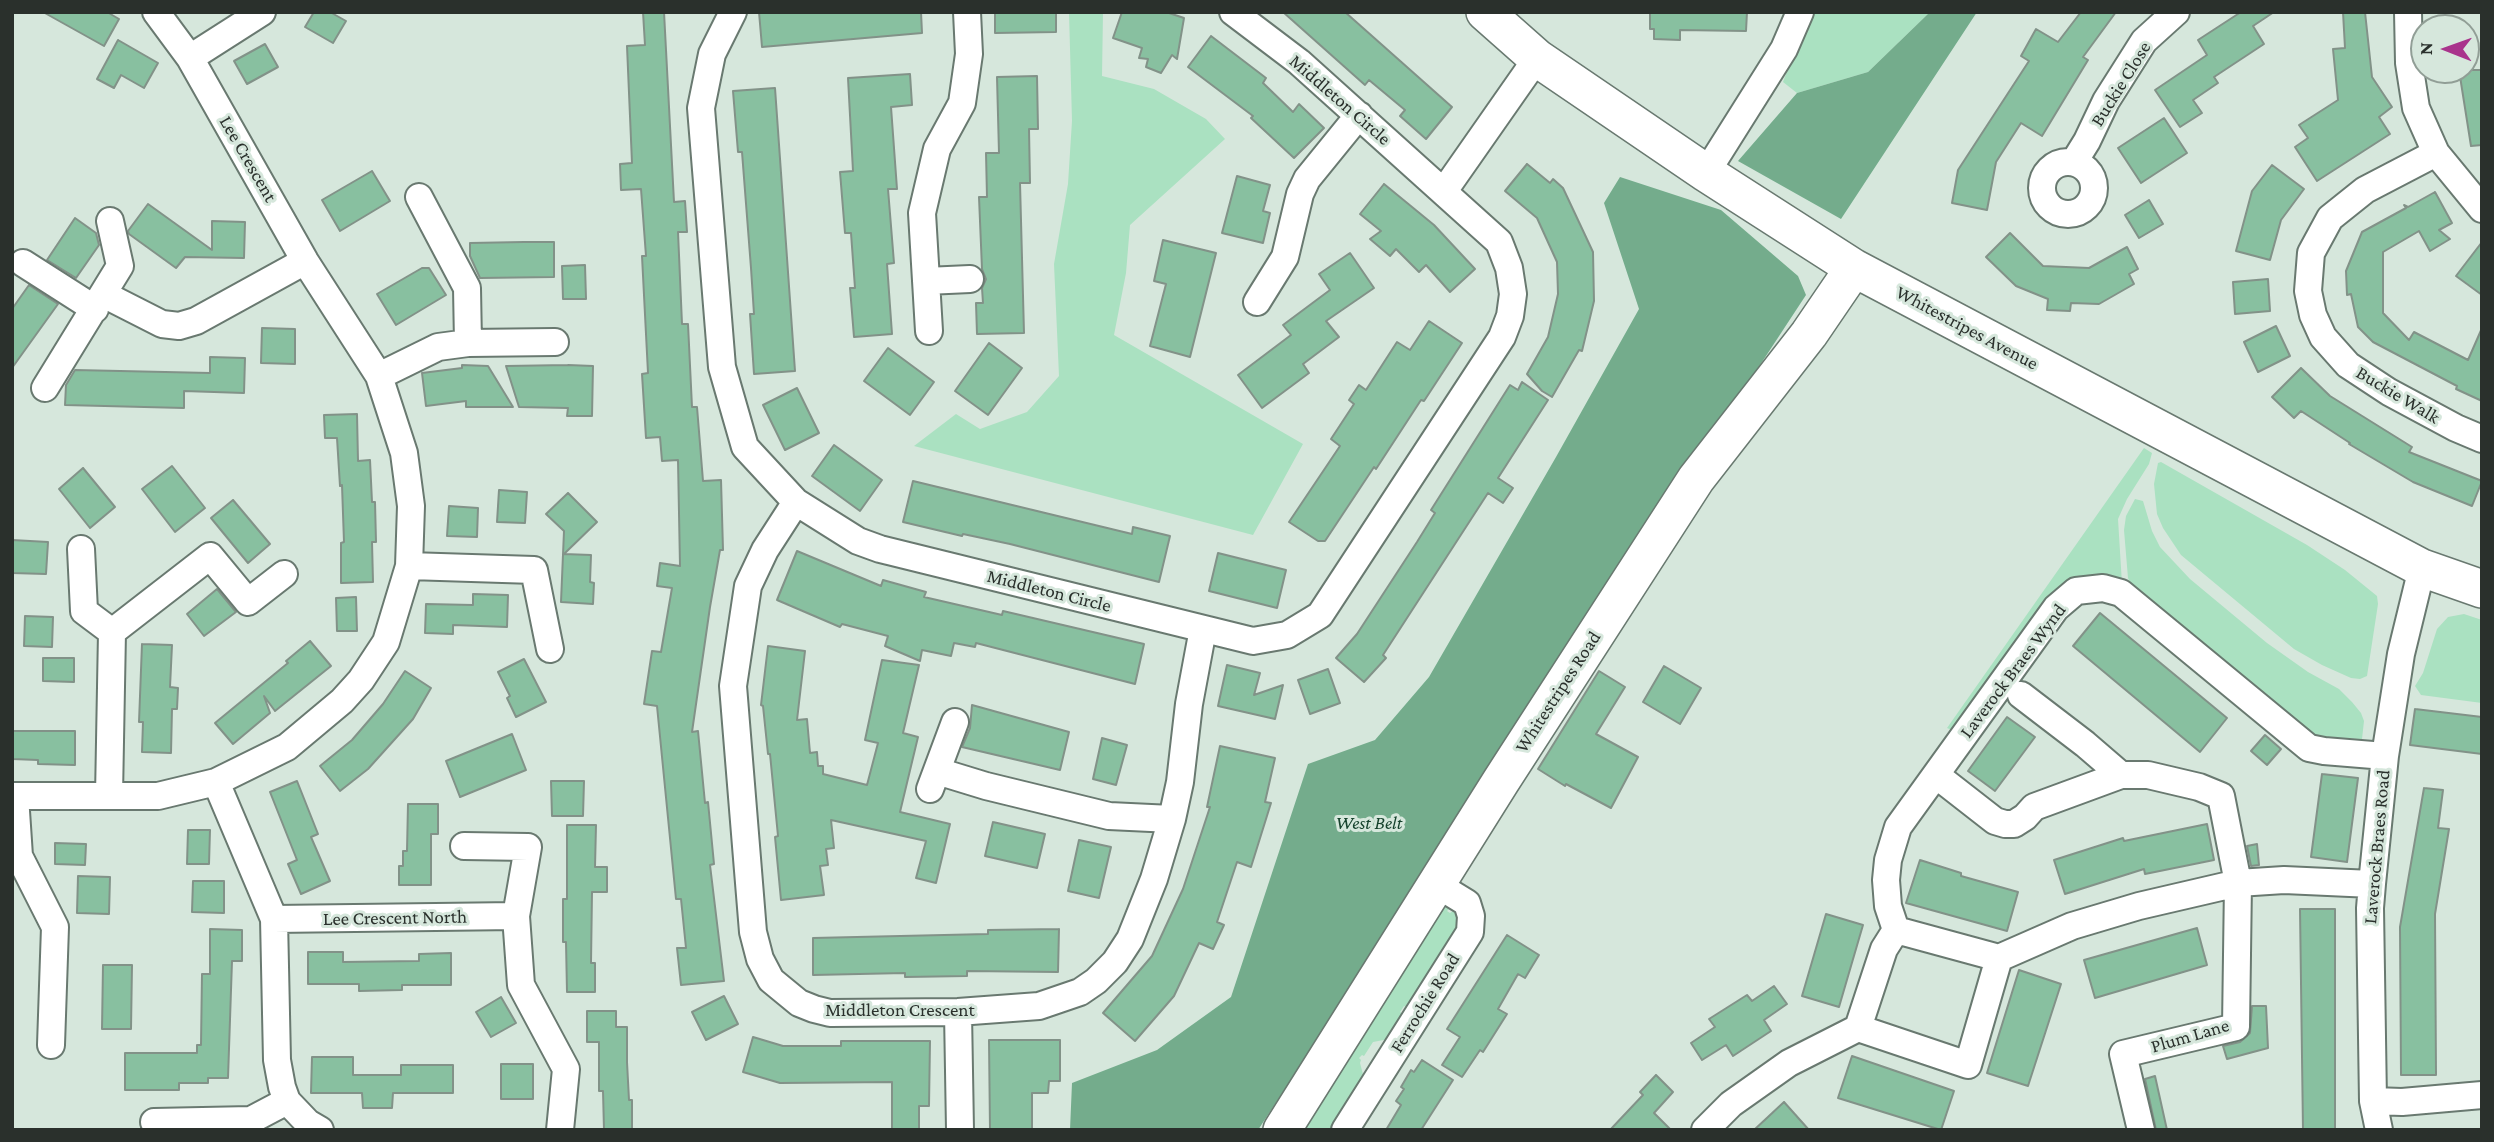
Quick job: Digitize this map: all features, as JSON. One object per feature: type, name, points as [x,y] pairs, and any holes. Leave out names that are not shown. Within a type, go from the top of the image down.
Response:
[{"type":"street","name":"Lee Crescent","points":[[156,12],[190,58],[305,261],[379,376],[404,453],[411,506],[409,566],[386,642],[355,687],[287,747],[216,782]]},
{"type":"street","points":[[190,58],[262,12]]},
{"type":"street","name":"Middleton Circle","points":[[733,12],[712,54],[701,108],[722,367],[745,447],[796,502],[858,541],[880,550],[1254,641],[1287,635],[1320,615],[1502,337],[1510,316],[1513,294],[1509,268],[1499,242],[1299,62],[1233,12]]},
{"type":"street","points":[[929,331],[922,213],[937,149],[962,103],[969,54],[967,12]]},
{"type":"street","name":"Whitestripes Avenue","points":[[1485,12],[1537,58],[1706,173],[1854,268],[2422,568],[2482,589]]},
{"type":"street","points":[[1706,173],[1784,50],[1800,12]]},
{"type":"street","name":"Buckie Close","points":[[2074,162],[2106,101],[2144,41],[2176,12]]},
{"type":"street","points":[[2408,12],[2409,63],[2416,108],[2436,153],[2482,209]]},
{"type":"street","points":[[1444,191],[1537,58]]},
{"type":"street","points":[[1257,302],[1284,257],[1300,194],[1307,179],[1359,115]]},
{"type":"street","name":"Buckie Walk","points":[[2436,153],[2365,190],[2330,218],[2311,253],[2308,292],[2313,315],[2323,337],[2348,365],[2389,392],[2482,439]]},
{"type":"street","points":[[419,197],[467,288],[468,343]]},
{"type":"street","points":[[45,388],[120,266],[110,221]]},
{"type":"street","points":[[23,263],[99,301],[162,324],[179,326],[196,321],[305,261]]},
{"type":"street","name":"Whitestripes Road","points":[[1282,1130],[1696,479],[1809,334],[1854,268]]},
{"type":"street","points":[[926,281],[970,279]]},
{"type":"street","points":[[379,376],[438,347],[468,343],[555,342]]},
{"type":"street","name":"Middleton Crescent","points":[[796,502],[765,550],[748,586],[733,686],[753,932],[760,959],[771,981],[799,1003],[830,1013],[958,1012],[1038,1006],[1080,992],[1115,962],[1130,939],[1154,879],[1172,819],[1203,629]]},
{"type":"street","points":[[81,549],[84,611],[112,632]]},
{"type":"street","points":[[112,632],[210,556],[248,602],[284,574]]},
{"type":"street","points":[[409,566],[534,570],[550,649]]},
{"type":"street","name":"Laverock Braes Road","points":[[2379,1130],[2373,1101],[2370,908],[2385,756],[2401,654],[2422,568]]},
{"type":"street","name":"Laverock Braes Wynd","points":[[1896,930],[1886,891],[1888,860],[1898,827],[2056,608],[2076,591],[2093,588],[2113,589],[2121,593],[2309,748],[2385,756]]},
{"type":"street","points":[[109,796],[112,632]]},
{"type":"street","points":[[2021,695],[2121,775]]},
{"type":"street","points":[[954,722],[933,780],[986,786],[1109,816],[1172,819]]},
{"type":"street","points":[[1936,775],[1995,821],[2005,824],[2014,824],[2034,807],[2121,775],[2148,775],[2199,787],[2221,796],[2238,883]]},
{"type":"street","points":[[51,1045],[55,927],[19,856],[14,796],[158,796],[216,782],[274,919],[277,1060],[287,1101],[308,1123],[320,1130]]},
{"type":"street","points":[[464,846],[528,847],[516,916],[521,985],[566,1069],[560,1130]]},
{"type":"street","points":[[1705,1130],[1731,1104],[1789,1063],[1858,1028],[1884,949],[1896,930],[1999,958],[2072,926],[2139,906],[2238,883],[2284,880],[2372,884]]},
{"type":"street","name":"Plum Lane","points":[[2141,1130],[2123,1055],[2236,1027],[2238,883]]},
{"type":"street","name":"Ferrochie Road","points":[[1345,1130],[1470,932],[1471,916],[1467,903],[1436,884]]},
{"type":"street","name":"Lee Crescent North","points":[[274,919],[516,916]]},
{"type":"street","points":[[1858,1028],[1968,1065],[1999,958]]},
{"type":"street","points":[[958,1012],[960,1130]]},
{"type":"street","points":[[2373,1101],[2402,1102],[2482,1094]]},
{"type":"street","points":[[154,1122],[251,1120],[287,1101]]},
{"type":"green space","points":[[1069,12],[1103,12],[1102,76],[1154,89],[1206,119],[1225,139],[1130,225],[1126,273],[1114,335],[1303,444],[1253,535],[914,446],[956,414],[980,429],[1027,412],[1059,376],[1054,264],[1068,184],[1072,121]]},
{"type":"green space","points":[[1809,12],[1930,12],[1868,72],[1797,93],[1783,82]]},
{"type":"green space","points":[[1930,12],[1977,12],[1841,219],[1738,161],[1797,93],[1868,72]]},
{"type":"green space","name":"West Belt","points":[[1620,177],[1721,210],[1798,276],[1806,295],[1258,1130],[1070,1130],[1072,1083],[1157,1050],[1231,997],[1308,764],[1375,740],[1429,677],[1556,457],[1639,309],[1604,203]]},
{"type":"green space","points":[[2144,448],[2152,453],[2149,464],[2118,519],[2122,584],[2095,575],[2094,580],[1954,731],[1947,728]]},
{"type":"green space","points":[[2161,462],[2307,545],[2345,570],[2377,596],[2367,676],[2360,679],[2351,678],[2294,649],[2181,555],[2157,514],[2154,484],[2158,463]]},
{"type":"green space","points":[[2135,499],[2143,501],[2160,547],[2190,579],[2267,643],[2308,672],[2339,689],[2352,702],[2364,721],[2362,739],[2317,738],[2132,588],[2128,578],[2124,530],[2126,516]]},
{"type":"green space","points":[[2464,614],[2482,620],[2482,703],[2421,695],[2415,686],[2423,673],[2437,629],[2448,617]]},
{"type":"green space","points":[[1441,903],[1451,907],[1447,911],[1450,913],[1454,910],[1456,913],[1458,924],[1455,938],[1411,1010],[1404,1006],[1400,1012],[1407,1017],[1394,1038],[1373,1042],[1364,1056],[1359,1058],[1365,1082],[1336,1130],[1292,1130]]},
{"type":"building","points":[[43,12],[107,12],[119,19],[104,46]]},
{"type":"building","points":[[314,12],[330,12],[346,21],[333,43],[305,27]]},
{"type":"building","points":[[643,12],[664,12],[674,202],[685,201],[687,232],[678,232],[682,324],[688,324],[692,407],[697,407],[703,481],[721,480],[723,550],[720,550],[710,607],[692,732],[698,731],[705,803],[708,802],[714,864],[710,865],[724,981],[681,985],[677,948],[686,948],[681,899],[676,899],[657,706],[644,704],[652,651],[661,652],[672,588],[657,586],[660,563],[680,566],[678,460],[662,461],[660,437],[646,438],[642,374],[648,373],[642,256],[646,256],[641,189],[621,190],[620,164],[632,163],[627,46],[645,45]]},
{"type":"building","points":[[759,12],[921,12],[922,33],[762,47]]},
{"type":"building","points":[[995,12],[1056,12],[1056,32],[995,33]]},
{"type":"building","points":[[1122,12],[1166,12],[1184,18],[1177,59],[1172,55],[1161,73],[1146,67],[1148,59],[1139,58],[1142,48],[1113,38]]},
{"type":"building","points":[[1283,12],[1345,12],[1452,107],[1426,139],[1400,116],[1405,110],[1369,80],[1365,85]]},
{"type":"building","points":[[1650,12],[1747,12],[1746,31],[1680,30],[1680,40],[1654,39],[1654,29],[1650,29]]},
{"type":"building","points":[[2081,12],[2116,12],[2083,57],[2088,60],[2042,136],[2021,123],[1996,162],[1987,210],[1952,203],[1958,170],[2029,61],[2021,56],[2036,29],[2058,42]]},
{"type":"building","points":[[2241,12],[2274,12],[2253,26],[2264,44],[2214,77],[2218,83],[2193,100],[2202,113],[2180,127],[2155,90],[2207,55],[2198,40]]},
{"type":"building","points":[[2343,12],[2365,12],[2372,77],[2392,107],[2379,117],[2390,134],[2317,181],[2295,147],[2308,138],[2299,125],[2338,100],[2333,49],[2345,48]]},
{"type":"building","points":[[1211,36],[1266,78],[1263,83],[1293,112],[1299,104],[1324,128],[1294,158],[1251,118],[1253,116],[1188,67]]},
{"type":"building","points":[[118,40],[158,63],[144,88],[121,75],[114,88],[97,79]]},
{"type":"building","points":[[265,44],[278,67],[247,84],[234,61]]},
{"type":"building","points":[[2482,70],[2482,145],[2471,146],[2461,84],[2480,84]]},
{"type":"building","points":[[910,74],[912,105],[891,107],[897,189],[888,189],[894,263],[887,264],[892,334],[854,337],[850,288],[855,288],[851,233],[845,233],[840,172],[853,171],[848,78]]},
{"type":"building","points":[[1037,76],[1038,129],[1029,129],[1030,183],[1020,183],[1024,333],[977,334],[976,303],[983,303],[982,288],[986,279],[982,269],[979,197],[987,197],[986,153],[999,153],[997,77]]},
{"type":"building","points":[[775,88],[795,371],[754,374],[750,314],[754,314],[751,268],[742,152],[738,152],[733,91]]},
{"type":"building","points":[[2164,118],[2187,153],[2141,183],[2118,148]]},
{"type":"building","points":[[1527,164],[1550,183],[1553,179],[1563,188],[1593,252],[1594,301],[1582,351],[1579,350],[1552,397],[1542,391],[1527,374],[1548,337],[1558,294],[1557,262],[1537,218],[1505,191]]},
{"type":"building","points":[[2272,165],[2304,189],[2281,220],[2270,260],[2236,251],[2252,191]]},
{"type":"building","points":[[372,171],[390,201],[340,231],[322,200]]},
{"type":"building","points":[[1237,176],[1270,185],[1263,211],[1270,213],[1263,243],[1222,233]]},
{"type":"building","points":[[1384,184],[1434,225],[1475,269],[1450,292],[1426,265],[1419,272],[1396,249],[1390,256],[1370,239],[1381,231],[1360,214]]},
{"type":"building","points":[[2435,192],[2452,223],[2439,230],[2450,239],[2430,251],[2419,231],[2383,252],[2383,313],[2409,340],[2414,332],[2468,360],[2482,328],[2482,401],[2373,342],[2358,327],[2351,294],[2347,295],[2346,271],[2362,232],[2406,208],[2404,205],[2408,207]]},
{"type":"building","points":[[2149,200],[2163,224],[2139,238],[2125,215]]},
{"type":"building","points":[[148,204],[212,250],[212,221],[245,222],[244,258],[185,257],[176,268],[129,234],[128,231]]},
{"type":"building","points":[[75,218],[96,233],[99,245],[76,278],[47,260]]},
{"type":"building","points":[[2010,233],[2043,266],[2089,268],[2127,247],[2138,269],[2129,274],[2134,284],[2099,304],[2071,303],[2070,311],[2047,310],[2048,299],[2016,286],[1986,257]]},
{"type":"building","points":[[1163,240],[1216,253],[1190,357],[1150,346],[1166,284],[1154,281]]},
{"type":"building","points":[[554,242],[554,277],[480,278],[470,256],[470,243]]},
{"type":"building","points":[[2482,242],[2482,295],[2456,276]]},
{"type":"building","points":[[1350,253],[1374,288],[1326,321],[1339,337],[1303,364],[1309,373],[1262,408],[1238,375],[1291,335],[1283,325],[1330,290],[1319,274]]},
{"type":"building","points":[[585,265],[586,299],[563,299],[562,266]]},
{"type":"building","points":[[422,268],[429,268],[446,295],[396,325],[377,294]]},
{"type":"building","points":[[2268,279],[2270,311],[2235,314],[2233,282]]},
{"type":"building","points":[[29,285],[58,304],[12,368],[12,309]]},
{"type":"building","points":[[1429,321],[1462,343],[1325,541],[1318,541],[1289,522],[1340,446],[1331,439],[1354,404],[1349,400],[1359,385],[1366,390],[1397,342],[1410,350]]},
{"type":"building","points":[[2276,326],[2290,356],[2258,372],[2244,342]]},
{"type":"building","points":[[262,328],[295,329],[295,364],[261,363]]},
{"type":"building","points":[[989,343],[1022,368],[988,415],[955,391]]},
{"type":"building","points":[[888,348],[934,382],[910,415],[864,381]]},
{"type":"building","points":[[210,357],[245,358],[244,393],[184,391],[184,408],[65,405],[66,385],[75,370],[210,373]]},
{"type":"building","points":[[462,365],[488,366],[513,407],[466,407],[466,401],[426,406],[422,373],[462,368]]},
{"type":"building","points":[[506,366],[593,366],[592,416],[567,416],[568,408],[519,407]]},
{"type":"building","points":[[2301,368],[2330,396],[2412,447],[2409,452],[2482,481],[2472,506],[2413,482],[2349,444],[2301,411],[2294,418],[2272,397]]},
{"type":"building","points":[[1522,382],[1548,400],[1498,478],[1513,488],[1503,503],[1488,493],[1383,655],[1386,658],[1364,682],[1336,658],[1357,634],[1417,542],[1435,513],[1431,510],[1510,385],[1518,390]]},
{"type":"building","points":[[797,388],[819,433],[785,450],[763,405]]},
{"type":"building","points":[[357,414],[358,461],[370,460],[372,502],[375,502],[373,582],[341,583],[341,543],[344,542],[342,485],[340,486],[337,438],[325,438],[324,415]]},
{"type":"building","points":[[834,445],[882,480],[860,511],[812,476]]},
{"type":"building","points":[[172,466],[205,508],[175,532],[142,489]]},
{"type":"building","points":[[83,468],[115,507],[90,528],[59,489]]},
{"type":"building","points":[[913,481],[1132,534],[1133,527],[1170,536],[1159,582],[1010,544],[903,522]]},
{"type":"building","points":[[499,490],[527,492],[525,523],[497,522]]},
{"type":"building","points":[[568,493],[597,522],[564,554],[591,555],[590,582],[594,583],[593,604],[561,602],[564,531],[546,514]]},
{"type":"building","points":[[233,500],[270,544],[248,563],[211,518]]},
{"type":"building","points":[[449,506],[478,508],[477,537],[447,536]]},
{"type":"building","points":[[12,540],[48,542],[46,574],[12,573]]},
{"type":"building","points":[[797,551],[881,586],[883,580],[926,592],[924,597],[1002,615],[1003,611],[1144,644],[1135,684],[976,643],[975,647],[954,643],[951,656],[922,650],[920,661],[885,646],[888,636],[842,624],[840,627],[777,600]]},
{"type":"building","points":[[1218,553],[1286,570],[1277,608],[1209,591]]},
{"type":"building","points":[[217,589],[236,612],[204,636],[187,614]]},
{"type":"building","points":[[473,594],[508,595],[507,627],[453,625],[453,634],[425,633],[426,604],[473,605]]},
{"type":"building","points":[[356,597],[357,631],[337,631],[336,598]]},
{"type":"building","points":[[2100,613],[2227,718],[2200,752],[2073,646]]},
{"type":"building","points":[[25,616],[53,617],[52,647],[24,646]]},
{"type":"building","points":[[310,641],[331,666],[275,711],[264,696],[270,713],[233,744],[215,723],[288,663],[286,661]]},
{"type":"building","points":[[142,644],[172,645],[170,687],[178,688],[177,709],[172,709],[171,753],[142,752],[143,722],[139,722]]},
{"type":"building","points":[[768,646],[805,651],[797,720],[807,719],[810,753],[817,752],[818,766],[823,766],[823,774],[867,785],[878,743],[865,740],[882,660],[919,665],[903,733],[918,737],[900,812],[950,824],[936,883],[916,878],[926,841],[831,820],[834,848],[826,849],[828,865],[820,866],[824,895],[781,900],[770,754],[761,705]]},
{"type":"building","points":[[43,658],[74,658],[74,682],[43,681]]},
{"type":"building","points":[[524,659],[546,702],[516,717],[507,698],[510,696],[498,672]]},
{"type":"building","points":[[1227,665],[1260,673],[1254,695],[1283,685],[1275,719],[1218,706]]},
{"type":"building","points":[[1664,666],[1701,688],[1680,724],[1643,702]]},
{"type":"building","points":[[1328,669],[1340,703],[1310,714],[1298,680]]},
{"type":"building","points":[[405,671],[431,688],[413,719],[368,769],[340,791],[320,766],[352,740],[383,704]]},
{"type":"building","points":[[1599,671],[1625,687],[1596,734],[1638,757],[1611,808],[1566,784],[1565,786],[1538,769]]},
{"type":"building","points":[[972,705],[1069,732],[1060,770],[962,747],[970,728]]},
{"type":"building","points":[[2415,709],[2482,717],[2482,754],[2410,745]]},
{"type":"building","points":[[2007,717],[2035,737],[1995,791],[1968,771]]},
{"type":"building","points":[[12,731],[75,731],[75,765],[38,764],[38,760],[12,759]]},
{"type":"building","points":[[512,734],[526,770],[460,797],[446,761]]},
{"type":"building","points":[[2265,735],[2281,749],[2267,765],[2251,751]]},
{"type":"building","points":[[1102,738],[1127,745],[1116,785],[1093,779]]},
{"type":"building","points":[[1220,746],[1275,758],[1265,802],[1271,803],[1251,867],[1237,862],[1217,922],[1224,925],[1213,949],[1199,943],[1174,996],[1135,1041],[1103,1013],[1152,956],[1183,889],[1210,807],[1207,807]]},
{"type":"building","points":[[2322,774],[2358,778],[2347,862],[2311,857]]},
{"type":"building","points":[[297,781],[318,834],[311,837],[330,881],[301,894],[288,864],[297,860],[270,792]]},
{"type":"building","points":[[551,781],[584,781],[583,816],[552,816]]},
{"type":"building","points":[[2424,788],[2443,790],[2438,828],[2449,829],[2435,914],[2436,1075],[2401,1075],[2400,927]]},
{"type":"building","points":[[408,804],[438,804],[438,834],[431,834],[431,885],[399,885],[399,866],[403,866],[403,851],[407,851]]},
{"type":"building","points":[[993,822],[1045,834],[1037,868],[985,856]]},
{"type":"building","points":[[2207,824],[2214,860],[2145,874],[2144,869],[2065,894],[2054,860],[2123,838],[2124,841]]},
{"type":"building","points":[[567,825],[596,825],[595,867],[607,867],[607,892],[592,892],[591,963],[595,963],[595,992],[567,992],[563,899],[567,899]]},
{"type":"building","points":[[188,830],[210,830],[209,864],[187,864]]},
{"type":"building","points":[[1079,840],[1111,847],[1099,898],[1068,891]]},
{"type":"building","points":[[55,843],[86,844],[85,865],[55,864]]},
{"type":"building","points":[[2257,844],[2259,865],[2251,866],[2247,846]]},
{"type":"building","points":[[1920,860],[1961,873],[1961,876],[2018,892],[2007,931],[1906,903]]},
{"type":"building","points":[[78,876],[110,877],[109,914],[77,913]]},
{"type":"building","points":[[193,881],[224,881],[224,913],[192,912]]},
{"type":"building","points":[[2300,909],[2335,909],[2335,1130],[2303,1130]]},
{"type":"building","points":[[1826,914],[1863,925],[1839,1007],[1802,996]]},
{"type":"building","points":[[2197,928],[2207,965],[2095,998],[2084,960]]},
{"type":"building","points":[[210,929],[242,930],[242,961],[232,961],[228,1078],[208,1078],[208,1083],[179,1083],[179,1090],[125,1090],[125,1053],[197,1053],[197,1045],[201,1045],[202,974],[210,974]]},
{"type":"building","points":[[1059,929],[1058,972],[967,971],[967,976],[905,977],[905,973],[813,975],[813,938],[988,934],[988,930]]},
{"type":"building","points":[[1507,935],[1539,955],[1525,978],[1518,974],[1498,1009],[1507,1014],[1483,1052],[1480,1050],[1462,1077],[1442,1065],[1460,1037],[1447,1029]]},
{"type":"building","points":[[308,952],[343,952],[343,962],[419,961],[419,954],[451,953],[451,985],[402,985],[402,990],[359,991],[359,984],[308,984]]},
{"type":"building","points":[[103,965],[132,965],[131,1029],[102,1029]]},
{"type":"building","points":[[2019,970],[2061,984],[2028,1086],[1987,1073]]},
{"type":"building","points":[[1774,986],[1787,1004],[1764,1020],[1771,1031],[1733,1056],[1726,1045],[1702,1060],[1691,1043],[1715,1027],[1709,1019],[1747,995],[1752,1001]]},
{"type":"building","points":[[724,996],[738,1024],[706,1040],[692,1012]]},
{"type":"building","points":[[501,997],[516,1023],[491,1037],[476,1012]]},
{"type":"building","points":[[2252,1006],[2266,1006],[2268,1048],[2227,1059],[2223,1046],[2240,1042],[2250,1033]]},
{"type":"building","points":[[587,1011],[616,1011],[616,1027],[627,1027],[632,1130],[604,1130],[603,1091],[599,1091],[599,1042],[587,1042]]},
{"type":"building","points":[[753,1037],[783,1046],[841,1046],[841,1041],[930,1041],[929,1106],[919,1106],[919,1130],[892,1130],[892,1082],[780,1083],[743,1072]]},
{"type":"building","points":[[989,1040],[1060,1040],[1060,1081],[1049,1081],[1048,1093],[1032,1093],[1032,1130],[990,1130]]},
{"type":"building","points":[[1852,1056],[1954,1091],[1941,1130],[1838,1098]]},
{"type":"building","points":[[312,1057],[353,1057],[353,1075],[401,1075],[401,1065],[453,1065],[453,1093],[393,1093],[392,1108],[363,1108],[362,1093],[311,1093]]},
{"type":"building","points":[[1422,1060],[1453,1080],[1421,1130],[1386,1130],[1401,1105],[1396,1101],[1404,1089],[1401,1087],[1411,1070],[1414,1072]]},
{"type":"building","points":[[501,1064],[533,1064],[533,1099],[501,1099]]},
{"type":"building","points":[[1656,1075],[1673,1092],[1654,1113],[1671,1130],[1610,1130],[1643,1095],[1640,1092]]},
{"type":"building","points":[[2155,1076],[2167,1130],[2156,1130],[2145,1079]]},
{"type":"building","points":[[1784,1102],[1809,1130],[1754,1130]]}]
